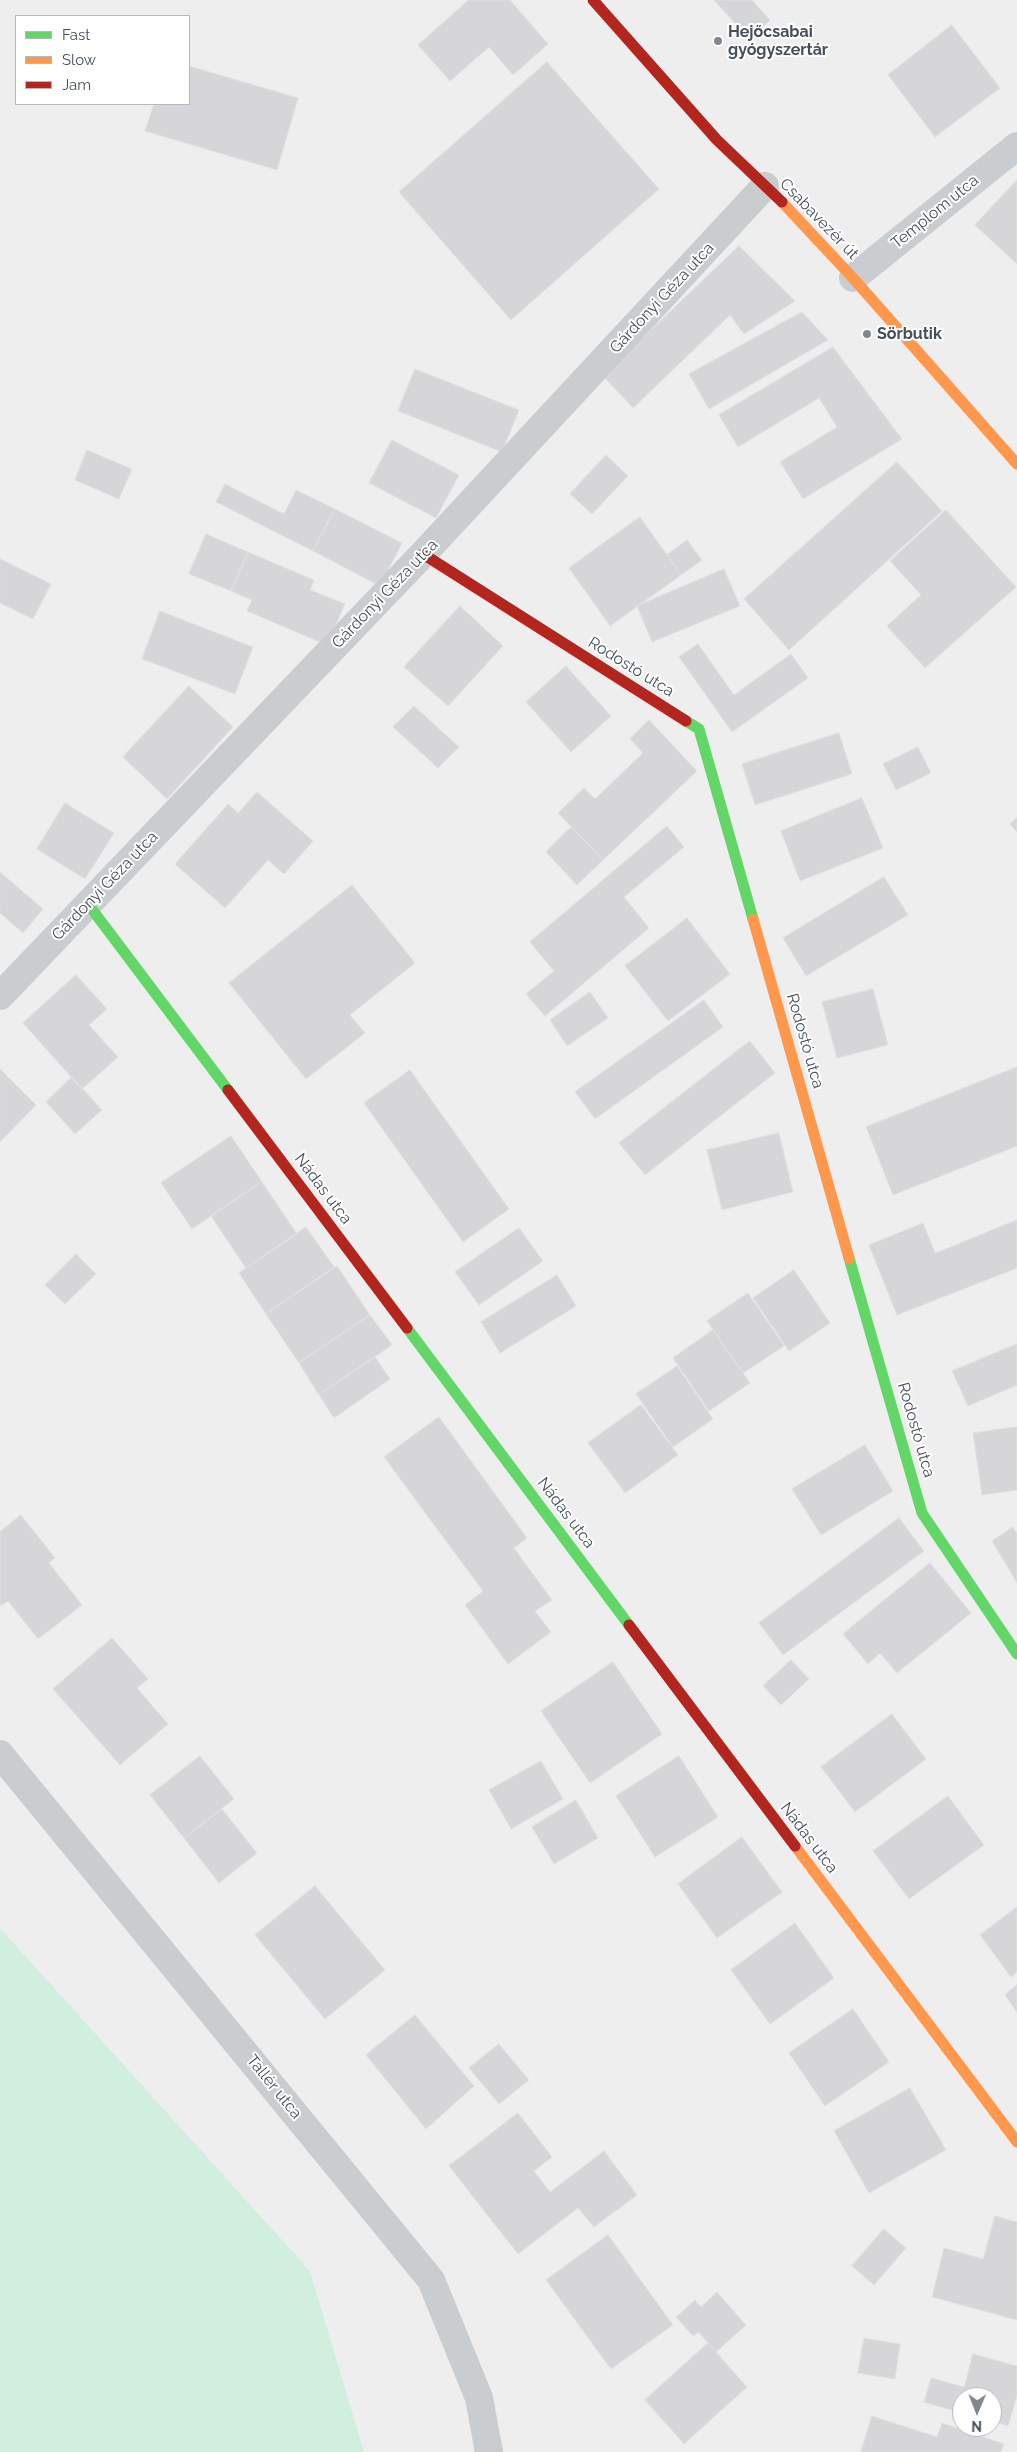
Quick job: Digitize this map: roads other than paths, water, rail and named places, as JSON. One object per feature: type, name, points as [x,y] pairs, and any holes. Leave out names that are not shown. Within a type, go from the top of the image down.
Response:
[{"type":"street","name":"Csabavezér út","points":[[593,0],[717,140],[765,186],[853,278],[1017,464]]},
{"type":"street","name":"Templom utca","points":[[853,278],[1017,146]]},
{"type":"street","name":"Gárdonyi Géza utca","points":[[0,996],[423,554],[765,186]]},
{"type":"street","name":"Rodostó utca","points":[[423,554],[699,729],[922,1513],[1017,1654]]},
{"type":"street","name":"Nádas utca","points":[[88,904],[1017,2142]]},
{"type":"street","name":"Tallér utca","points":[[0,1754],[431,2280],[479,2398],[489,2452]]},
{"type":"place","name":"Hejőcsabai gyógyszertár","points":[[718,41]]},
{"type":"place","name":"Sörbutik","points":[[867,334]]}]
